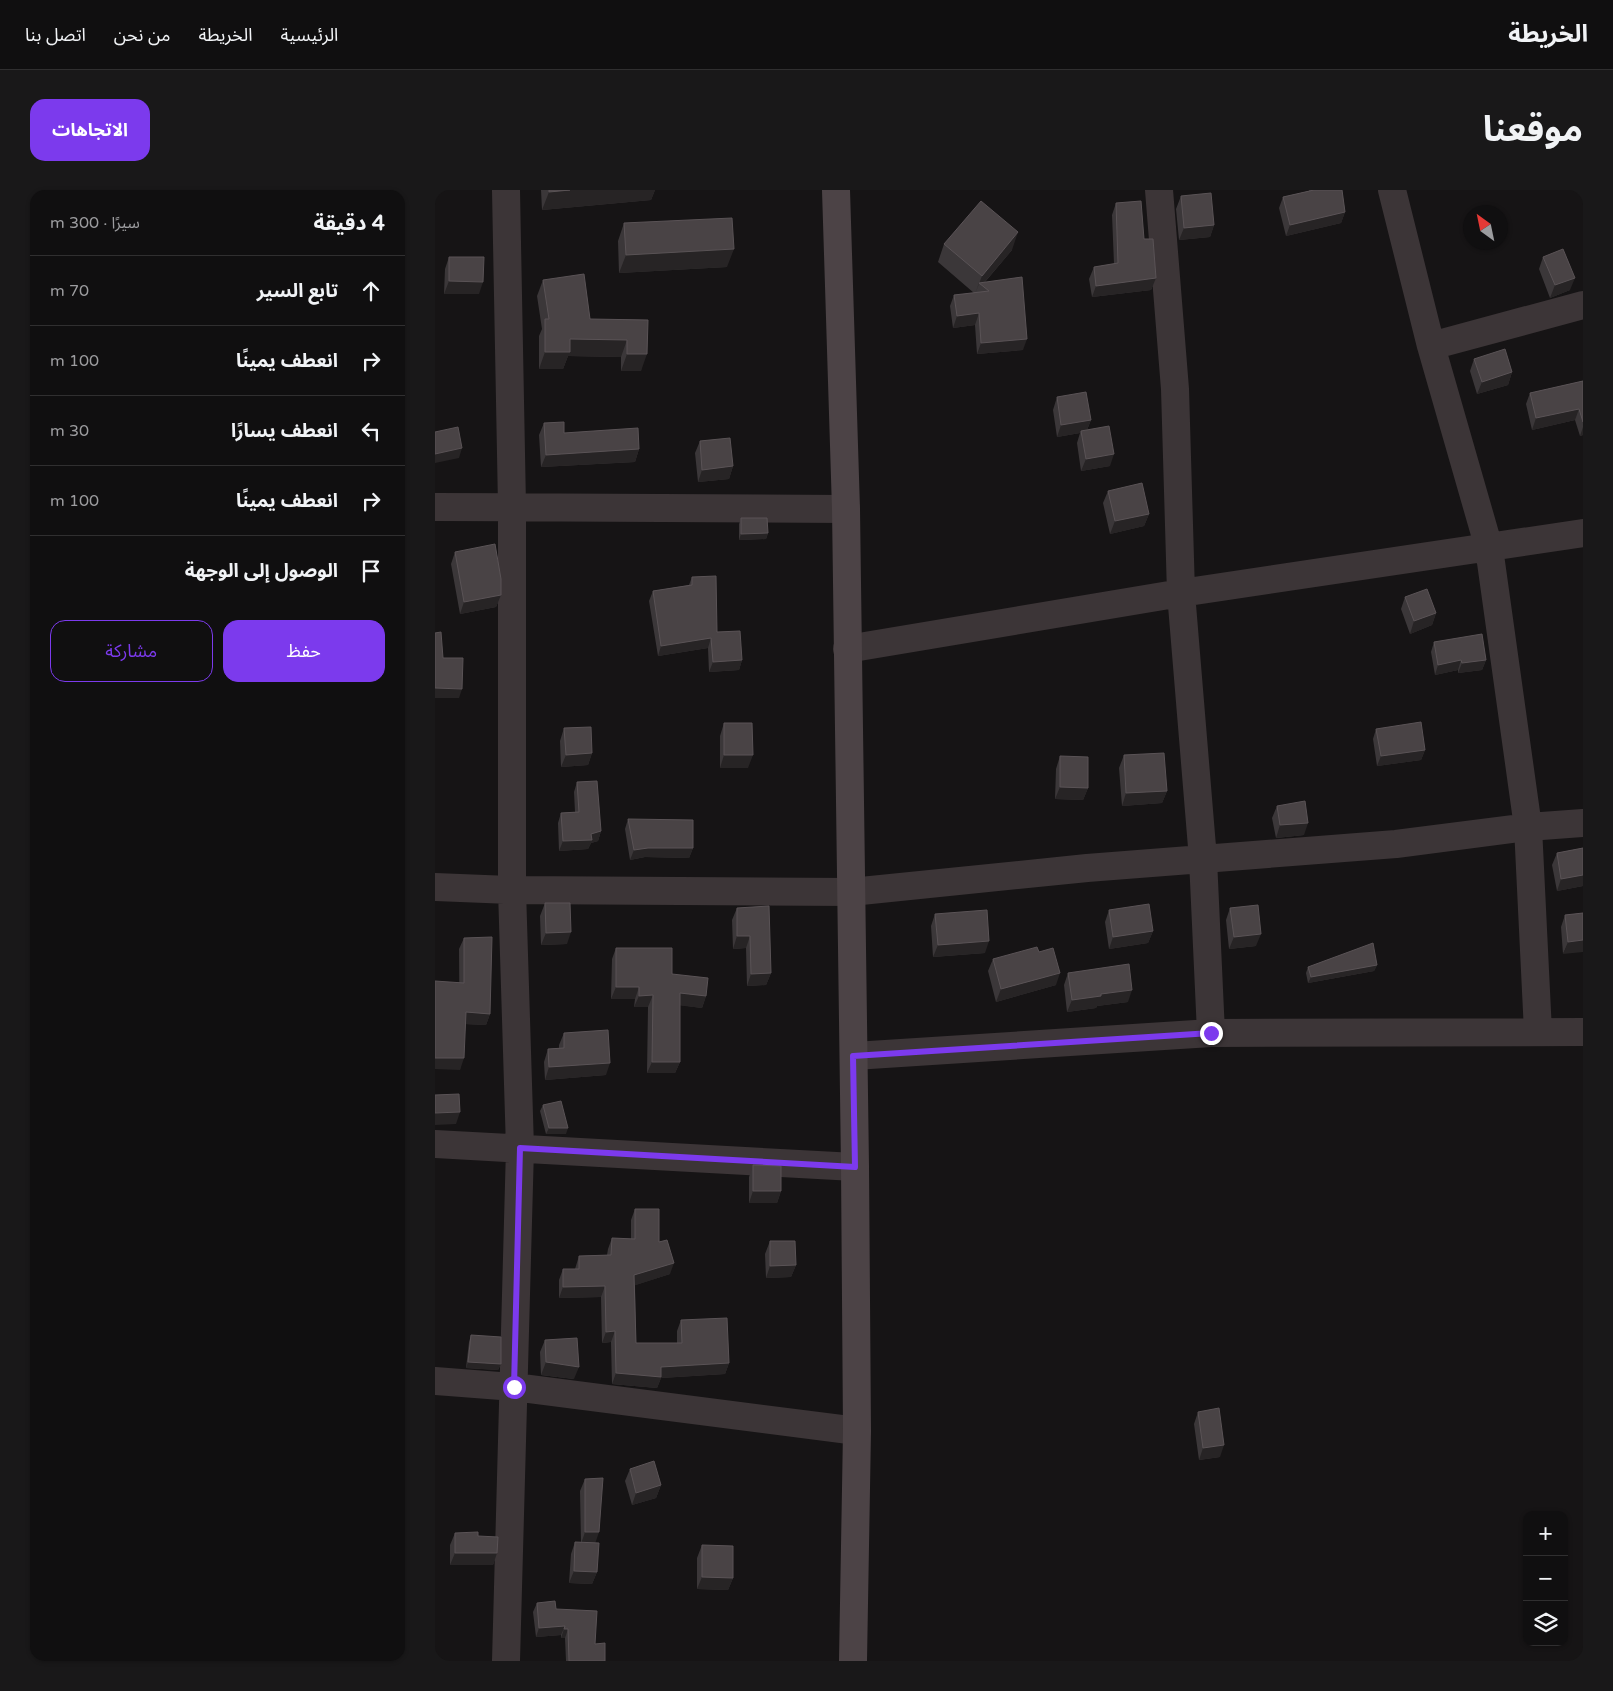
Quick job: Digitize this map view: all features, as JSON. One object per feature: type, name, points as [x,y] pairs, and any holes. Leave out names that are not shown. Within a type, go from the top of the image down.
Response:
[{"type":"main road","points":[[836,190],[846,508],[855,1167],[857,1431],[853,1661]]},
{"type":"street","points":[[506,190],[512,506],[512,890],[520,1148],[506,1661]]},
{"type":"street","points":[[1159,190],[1175,388],[1181,593],[1203,859],[1211,1033]]},
{"type":"street","points":[[1392,190],[1431,346],[1489,548],[1528,827],[1538,1032]]},
{"type":"street","points":[[1431,346],[1583,305]]},
{"type":"street","points":[[435,507],[846,508]]},
{"type":"street","points":[[847,649],[1181,593],[1583,533]]},
{"type":"street","points":[[435,887],[512,890],[851,892],[1087,868],[1396,844],[1528,827],[1583,823]]},
{"type":"street","points":[[853,1056],[1211,1033],[1583,1032]]},
{"type":"street","points":[[435,1144],[855,1167]]},
{"type":"street","points":[[435,1381],[514,1387],[857,1431]]},
{"type":"building","points":[[549,190],[570,190],[549,192]]},
{"type":"building","points":[[1314,190],[1342,190],[1345,212],[1290,225],[1283,197]]},
{"type":"building","points":[[1211,193],[1214,225],[1184,228],[1181,196]]},
{"type":"building","points":[[981,201],[1018,232],[982,276],[944,244]]},
{"type":"building","points":[[1141,201],[1144,239],[1153,239],[1156,278],[1096,286],[1094,267],[1118,263],[1116,203]]},
{"type":"building","points":[[732,218],[734,249],[626,255],[624,223]]},
{"type":"building","points":[[1563,249],[1575,278],[1555,285],[1543,257]]},
{"type":"building","points":[[449,257],[484,257],[483,282],[449,281]]},
{"type":"building","points":[[584,274],[590,319],[648,320],[647,354],[627,354],[627,340],[570,339],[570,352],[545,352],[545,319],[549,319],[543,280]]},
{"type":"building","points":[[1022,277],[1027,339],[981,343],[979,313],[957,316],[954,295],[989,291],[979,283]]},
{"type":"building","points":[[1505,349],[1512,372],[1482,382],[1474,359]]},
{"type":"building","points":[[1583,381],[1583,422],[1579,409],[1536,418],[1530,393]]},
{"type":"building","points":[[1086,392],[1091,420],[1061,425],[1057,397]]},
{"type":"building","points":[[564,422],[564,433],[638,428],[639,449],[546,455],[544,423]]},
{"type":"building","points":[[1109,426],[1114,454],[1086,459],[1081,431]]},
{"type":"building","points":[[458,427],[462,448],[435,454],[435,432]]},
{"type":"building","points":[[730,438],[733,466],[702,470],[700,441]]},
{"type":"building","points":[[1142,483],[1149,514],[1115,521],[1108,491]]},
{"type":"building","points":[[741,518],[767,518],[768,533],[741,534]]},
{"type":"building","points":[[495,544],[501,579],[501,595],[464,602],[455,552]]},
{"type":"building","points":[[716,576],[717,632],[740,631],[742,660],[713,662],[711,638],[661,646],[653,591],[692,585],[692,577]]},
{"type":"building","points":[[1427,589],[1436,613],[1414,621],[1405,597]]},
{"type":"building","points":[[441,632],[443,658],[463,658],[462,689],[435,688],[435,633]]},
{"type":"building","points":[[1482,634],[1486,660],[1462,663],[1461,660],[1438,665],[1434,642]]},
{"type":"building","points":[[1421,722],[1425,750],[1381,756],[1376,729]]},
{"type":"building","points":[[724,723],[752,723],[753,755],[724,755]]},
{"type":"building","points":[[591,727],[592,753],[566,755],[564,728]]},
{"type":"building","points":[[1164,753],[1167,791],[1126,793],[1124,755]]},
{"type":"building","points":[[1060,756],[1088,757],[1088,788],[1060,787]]},
{"type":"building","points":[[597,781],[601,831],[591,834],[592,840],[563,841],[561,813],[579,812],[577,782]]},
{"type":"building","points":[[1305,801],[1308,823],[1280,825],[1277,806]]},
{"type":"building","points":[[628,819],[693,820],[693,848],[648,848],[634,850]]},
{"type":"building","points":[[1583,848],[1583,875],[1561,879],[1557,853]]},
{"type":"building","points":[[545,903],[570,903],[571,932],[546,933]]},
{"type":"building","points":[[1149,904],[1153,931],[1113,937],[1109,910]]},
{"type":"building","points":[[1258,905],[1261,934],[1234,937],[1230,908]]},
{"type":"building","points":[[769,906],[771,973],[751,974],[750,936],[737,936],[737,908]]},
{"type":"building","points":[[987,910],[989,941],[938,945],[935,914]]},
{"type":"building","points":[[1583,913],[1583,940],[1568,942],[1565,915]]},
{"type":"building","points":[[492,937],[490,1014],[466,1012],[464,1058],[435,1058],[435,981],[464,983],[464,938]]},
{"type":"building","points":[[1373,943],[1377,965],[1311,977],[1308,967]]},
{"type":"building","points":[[1037,947],[1039,952],[1053,948],[1060,973],[1001,989],[993,959]]},
{"type":"building","points":[[616,948],[672,948],[672,974],[708,978],[706,996],[680,993],[680,1062],[652,1062],[653,995],[639,996],[639,987],[616,987]]},
{"type":"building","points":[[1129,964],[1132,990],[1072,1000],[1068,973]]},
{"type":"building","points":[[608,1030],[610,1063],[549,1067],[548,1049],[564,1048],[564,1033]]},
{"type":"building","points":[[459,1094],[460,1112],[435,1113],[435,1095]]},
{"type":"building","points":[[561,1101],[568,1128],[549,1128],[543,1105]]},
{"type":"building","points":[[753,1165],[781,1166],[781,1191],[753,1191]]},
{"type":"building","points":[[635,1209],[659,1209],[659,1242],[667,1240],[674,1263],[634,1275],[636,1343],[682,1343],[681,1320],[727,1318],[729,1363],[661,1367],[661,1377],[616,1373],[615,1331],[606,1332],[605,1286],[563,1287],[563,1269],[579,1269],[579,1256],[611,1255],[612,1238],[635,1239]]},
{"type":"building","points":[[770,1241],[795,1241],[796,1265],[770,1266]]},
{"type":"building","points":[[471,1335],[501,1337],[501,1364],[468,1362]]},
{"type":"building","points":[[577,1338],[579,1367],[546,1362],[545,1340]]},
{"type":"building","points":[[1219,1408],[1224,1445],[1203,1448],[1198,1412]]},
{"type":"building","points":[[654,1461],[661,1485],[636,1493],[630,1469]]},
{"type":"building","points":[[603,1478],[599,1532],[585,1532],[585,1479]]},
{"type":"building","points":[[478,1532],[478,1536],[498,1537],[497,1553],[455,1553],[455,1533]]},
{"type":"building","points":[[575,1542],[599,1543],[597,1572],[574,1571]]},
{"type":"building","points":[[702,1545],[733,1546],[733,1578],[702,1577]]},
{"type":"building","points":[[555,1601],[556,1609],[597,1611],[595,1644],[605,1643],[605,1661],[569,1661],[568,1629],[564,1629],[565,1626],[539,1628],[537,1603]]},
{"type":"route","points":[[514,1387],[520,1148],[855,1167],[853,1056],[1211,1033]]}]
